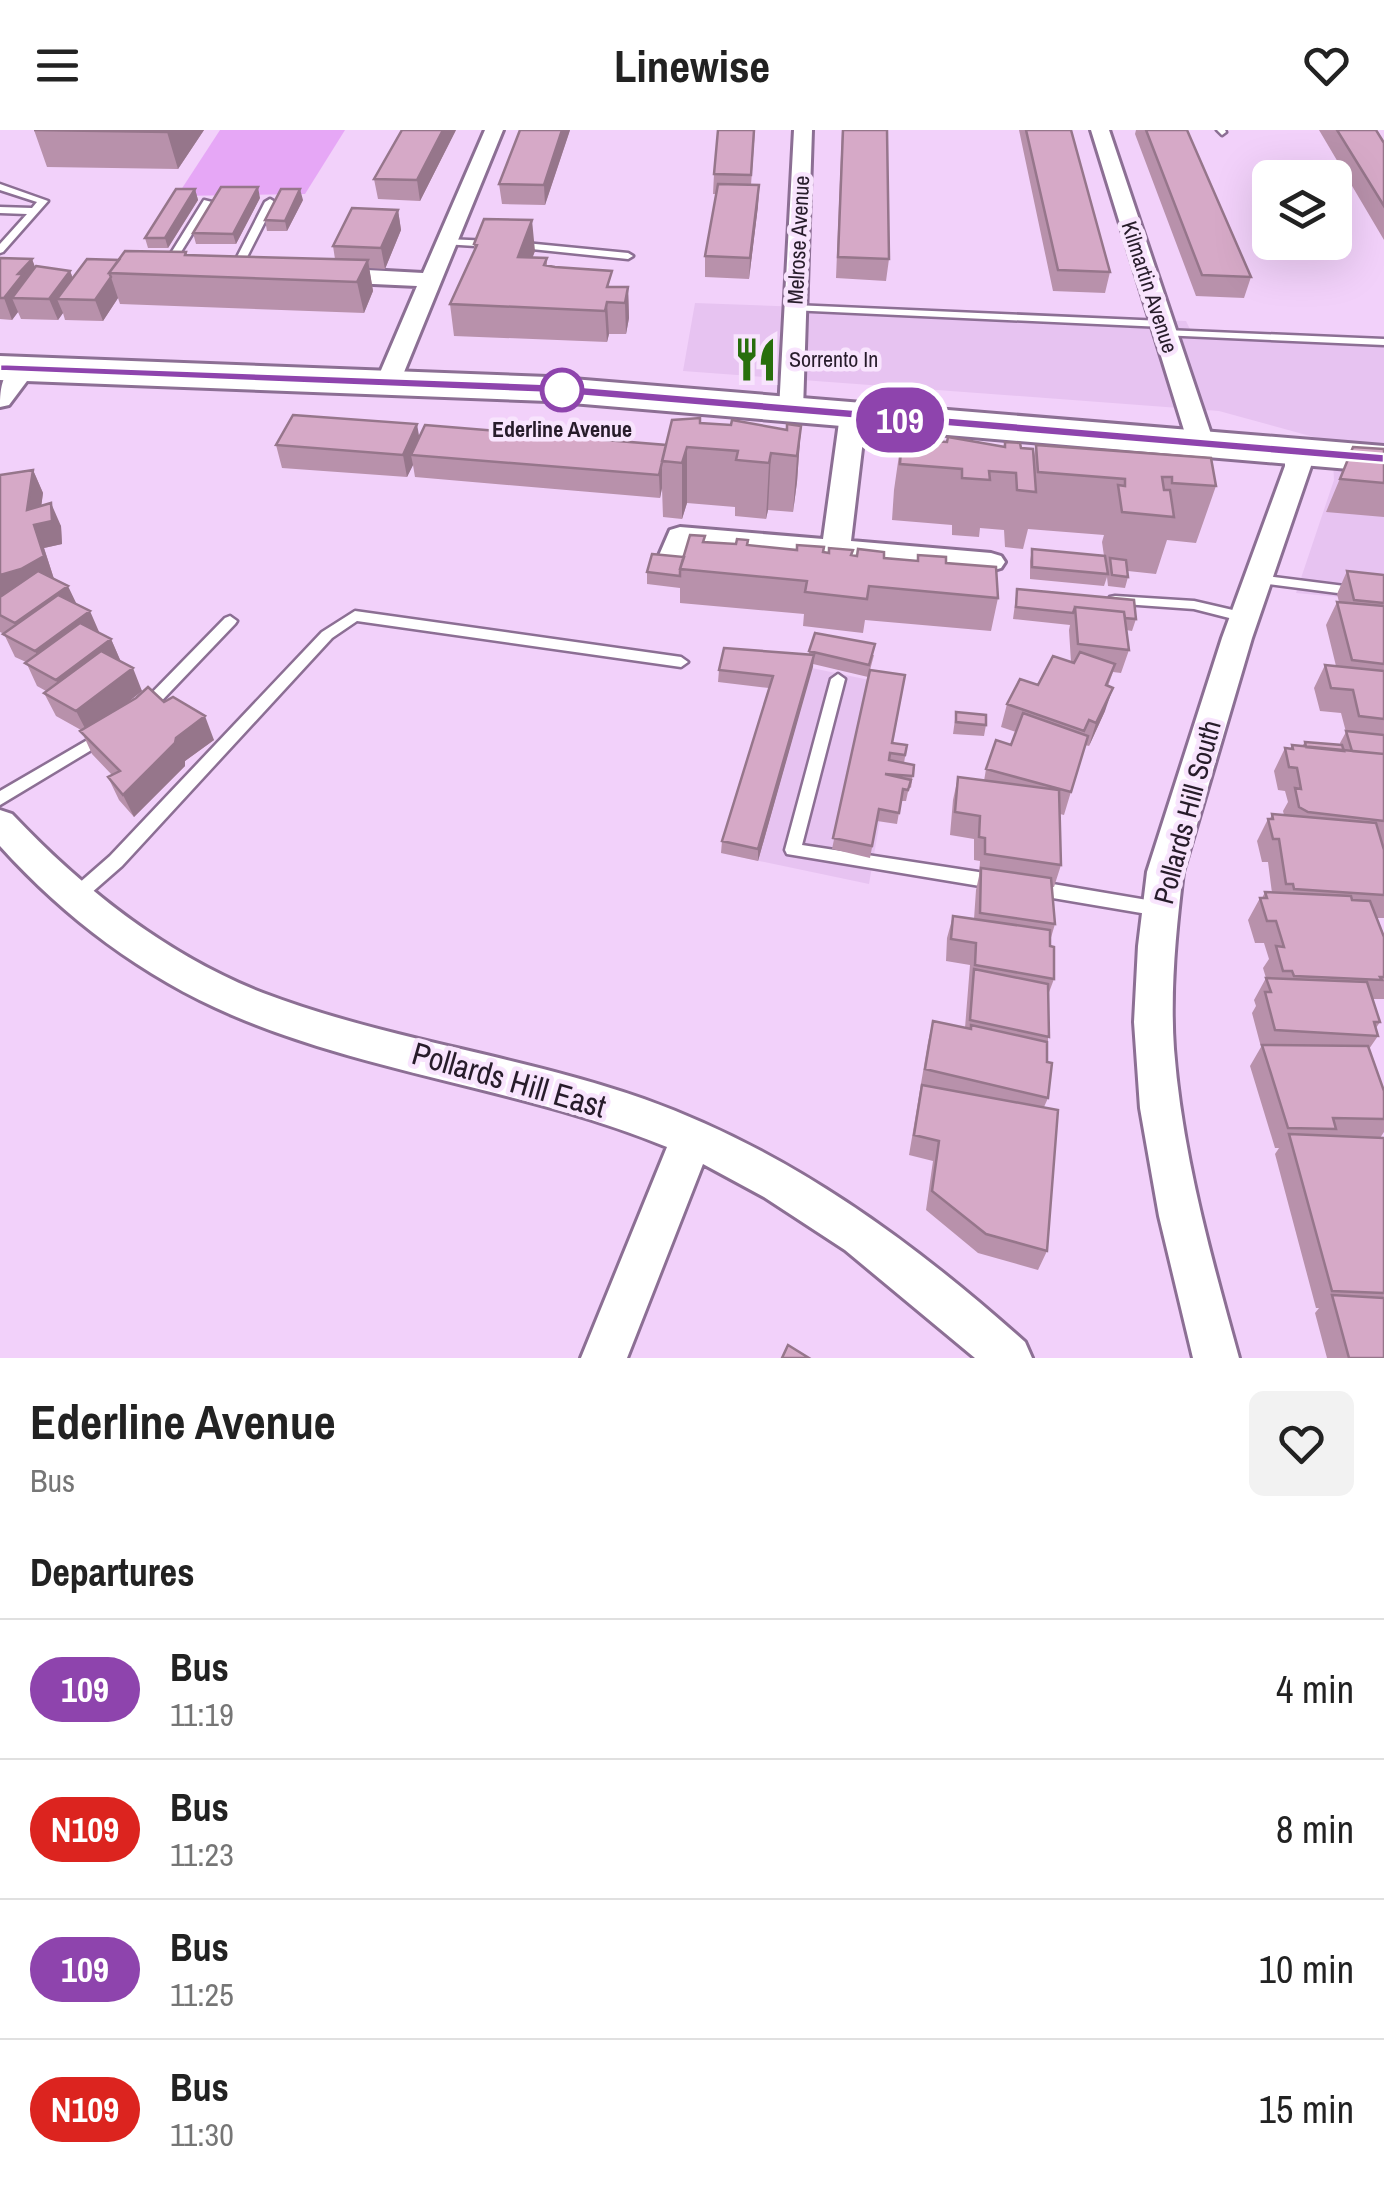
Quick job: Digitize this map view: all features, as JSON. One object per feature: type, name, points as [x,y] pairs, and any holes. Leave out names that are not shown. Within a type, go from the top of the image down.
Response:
[{"type":"highway","points":[[12,368],[548,389],[1384,459]]},
{"type":"street","points":[[388,382],[494,130]]},
{"type":"street","name":"Melrose Avenue","points":[[790,410],[803,130]]},
{"type":"street","name":"Kilmartin Avenue","points":[[1100,130],[1201,444]]},
{"type":"street","points":[[162,258],[234,258]]},
{"type":"street","points":[[309,272],[430,280]]},
{"type":"street","points":[[0,400],[12,368]]},
{"type":"street","points":[[836,548],[853,415]]},
{"type":"street","name":"Pollards Hill South","points":[[1216,1358],[1186,1252],[1156,1070],[1154,985],[1160,909],[1164,872],[1245,617],[1298,466],[1298,452]]},
{"type":"street","points":[[671,560],[680,536],[991,562]]},
{"type":"street","name":"Pollards Hill East","points":[[0,823],[76,896],[174,964],[255,1007],[325,1030],[573,1095],[692,1138],[793,1189],[932,1287],[1008,1358]]},
{"type":"street","points":[[604,1358],[692,1138]]},
{"type":"lane","points":[[0,187],[43,202],[0,250]]},
{"type":"lane","points":[[162,258],[207,202]]},
{"type":"lane","points":[[234,258],[270,202]]},
{"type":"lane","points":[[0,210],[34,211]]},
{"type":"lane","points":[[446,242],[628,256]]},
{"type":"lane","points":[[794,308],[1384,342]]},
{"type":"lane","points":[[1258,580],[1384,596]]},
{"type":"lane","points":[[1104,599],[1194,605],[1245,617]]},
{"type":"lane","points":[[76,896],[116,861],[328,635],[355,616],[681,662]]},
{"type":"lane","points":[[126,722],[162,694],[230,621]]},
{"type":"lane","points":[[838,679],[793,850],[1007,884]]},
{"type":"lane","points":[[0,799],[111,731]]},
{"type":"lane","points":[[1026,887],[1160,909]]},
{"type":"shaded area","points":[[220,130],[345,130],[305,194],[177,196]]},
{"type":"shaded area","points":[[695,303],[1186,321],[1191,331],[1384,339],[1384,601],[1296,593],[1334,480],[1332,442],[1219,411],[683,371]]},
{"type":"shaded area","points":[[783,662],[903,687],[869,884],[721,853]]},
{"type":"building","points":[[34,130],[169,130],[167,132]]},
{"type":"building","points":[[402,130],[443,130],[417,180],[374,179]]},
{"type":"building","points":[[520,130],[562,130],[544,185],[499,184]]},
{"type":"building","points":[[718,130],[754,130],[751,175],[714,174]]},
{"type":"building","points":[[843,130],[887,130],[889,259],[838,257]]},
{"type":"building","points":[[1026,130],[1071,130],[1110,272],[1058,270]]},
{"type":"building","points":[[1146,130],[1187,130],[1251,277],[1202,275]]},
{"type":"building","points":[[1337,130],[1376,130],[1384,143],[1384,206]]},
{"type":"building","points":[[718,184],[759,185],[750,258],[705,256]]},
{"type":"building","points":[[221,187],[258,187],[233,234],[193,233]]},
{"type":"building","points":[[176,189],[195,189],[165,238],[145,238]]},
{"type":"building","points":[[281,189],[300,189],[285,221],[265,220]]},
{"type":"building","points":[[352,208],[398,210],[381,248],[333,246]]},
{"type":"building","points":[[484,219],[532,220],[518,257],[547,258],[544,265],[555,267],[612,271],[607,287],[628,287],[625,303],[607,302],[605,311],[450,304],[477,245],[474,244]]},
{"type":"building","points":[[125,251],[368,260],[357,282],[109,273]]},
{"type":"building","points":[[0,258],[32,259],[4,298],[0,298]]},
{"type":"building","points":[[87,259],[119,260],[95,300],[57,299]]},
{"type":"building","points":[[36,266],[70,271],[49,299],[12,298]]},
{"type":"building","points":[[293,415],[417,424],[403,455],[276,445]]},
{"type":"building","points":[[700,418],[700,423],[731,425],[732,420],[787,430],[787,424],[801,426],[797,456],[771,453],[769,463],[736,460],[738,451],[687,447],[682,463],[662,461],[672,420]]},
{"type":"building","points":[[425,425],[666,445],[659,475],[411,455]]},
{"type":"building","points":[[902,434],[916,435],[915,440],[947,442],[948,437],[1005,447],[1005,442],[1020,443],[1021,448],[1033,449],[1036,492],[1017,490],[1016,473],[989,471],[990,480],[962,478],[962,469],[900,464]]},
{"type":"building","points":[[1036,445],[1211,458],[1216,486],[1172,483],[1172,477],[1162,477],[1164,490],[1170,490],[1174,517],[1122,512],[1118,485],[1125,486],[1125,479],[1038,472]]},
{"type":"building","points":[[1353,447],[1384,449],[1384,483],[1340,479]]},
{"type":"building","points":[[33,470],[27,510],[51,503],[52,521],[34,525],[44,556],[0,575],[0,475]]},
{"type":"building","points":[[690,535],[705,536],[703,542],[736,544],[737,539],[748,540],[747,545],[797,550],[797,545],[824,547],[823,552],[829,553],[829,548],[853,550],[851,555],[857,556],[858,549],[884,552],[884,558],[918,561],[918,555],[946,557],[946,563],[996,567],[998,598],[869,586],[867,599],[805,592],[807,581],[680,569]]},
{"type":"building","points":[[1032,549],[1105,556],[1108,574],[1032,567]]},
{"type":"building","points":[[652,554],[684,557],[680,576],[647,572]]},
{"type":"building","points":[[1110,558],[1126,560],[1128,577],[1112,575]]},
{"type":"building","points":[[38,571],[68,586],[15,623],[0,615],[0,597]]},
{"type":"building","points":[[1347,571],[1384,575],[1384,603],[1354,600]]},
{"type":"building","points":[[1017,589],[1134,600],[1136,619],[1125,618],[1124,612],[1075,607],[1073,613],[1016,607]]},
{"type":"building","points":[[58,595],[90,611],[35,651],[3,634]]},
{"type":"building","points":[[1337,602],[1384,606],[1384,664],[1352,660]]},
{"type":"building","points":[[1075,607],[1124,612],[1129,650],[1078,644]]},
{"type":"building","points":[[80,623],[111,639],[56,680],[25,663]]},
{"type":"building","points":[[815,633],[875,644],[869,665],[809,651]]},
{"type":"building","points":[[724,648],[814,655],[758,849],[722,841],[773,676],[719,670]]},
{"type":"building","points":[[101,651],[133,668],[76,711],[44,693]]},
{"type":"building","points":[[1080,652],[1115,664],[1106,685],[1113,688],[1096,723],[1089,720],[1084,731],[1007,704],[1020,679],[1038,685],[1053,656],[1074,663]]},
{"type":"building","points":[[1325,665],[1384,671],[1384,719],[1359,716],[1353,690],[1331,688]]},
{"type":"building","points":[[870,670],[905,675],[892,743],[907,745],[905,755],[890,753],[889,760],[914,765],[913,776],[885,774],[911,780],[908,790],[903,789],[899,813],[879,809],[872,846],[833,838]]},
{"type":"building","points":[[148,687],[164,702],[173,697],[205,716],[176,738],[123,795],[108,777],[120,771],[80,731]]},
{"type":"building","points":[[956,712],[986,715],[986,725],[956,722]]},
{"type":"building","points":[[1023,713],[1088,736],[1071,792],[986,769],[996,740],[1011,745]]},
{"type":"building","points":[[1346,731],[1384,735],[1384,754],[1352,751]]},
{"type":"building","points":[[1305,742],[1342,745],[1344,751],[1306,747]]},
{"type":"building","points":[[1292,745],[1384,754],[1384,821],[1308,812],[1299,807],[1295,788],[1301,789],[1297,768],[1289,767],[1285,748],[1293,749]]},
{"type":"building","points":[[958,777],[1059,790],[1061,865],[985,854],[985,838],[979,837],[980,816],[955,812]]},
{"type":"building","points":[[1272,814],[1376,823],[1384,850],[1384,895],[1294,889],[1293,884],[1286,884],[1279,839],[1273,839],[1268,819],[1273,819]]},
{"type":"building","points":[[981,868],[1051,878],[1055,924],[980,913]]},
{"type":"building","points":[[1265,892],[1351,896],[1352,900],[1370,901],[1384,937],[1382,980],[1294,976],[1292,971],[1283,971],[1276,946],[1284,947],[1276,921],[1267,921],[1260,898],[1267,898]]},
{"type":"building","points":[[953,916],[1050,930],[1054,979],[975,965],[976,943],[951,939]]},
{"type":"building","points":[[974,969],[1048,984],[1049,1037],[970,1020]]},
{"type":"building","points":[[1266,978],[1367,982],[1380,1022],[1374,1022],[1378,1036],[1275,1030],[1265,992],[1271,992]]},
{"type":"building","points":[[933,1021],[1047,1042],[1047,1062],[1052,1063],[1048,1098],[925,1069]]},
{"type":"building","points":[[1262,1045],[1368,1046],[1384,1091],[1384,1119],[1333,1118],[1336,1129],[1288,1128]]},
{"type":"building","points":[[922,1085],[1058,1110],[1047,1251],[986,1234],[932,1191],[939,1141],[914,1135]]},
{"type":"building","points":[[1289,1134],[1384,1138],[1384,1293],[1332,1291]]},
{"type":"building","points":[[1332,1295],[1384,1298],[1384,1358],[1349,1358]]},
{"type":"building","points":[[788,1345],[809,1358],[782,1358]]},
{"type":"bus line","name":"109","points":[[0,368],[548,389],[1384,459]]},
{"type":"place","name":"Sorrento In","points":[[756,359]]},
{"type":"place","name":"Ederline Avenue","points":[[562,390]]}]
